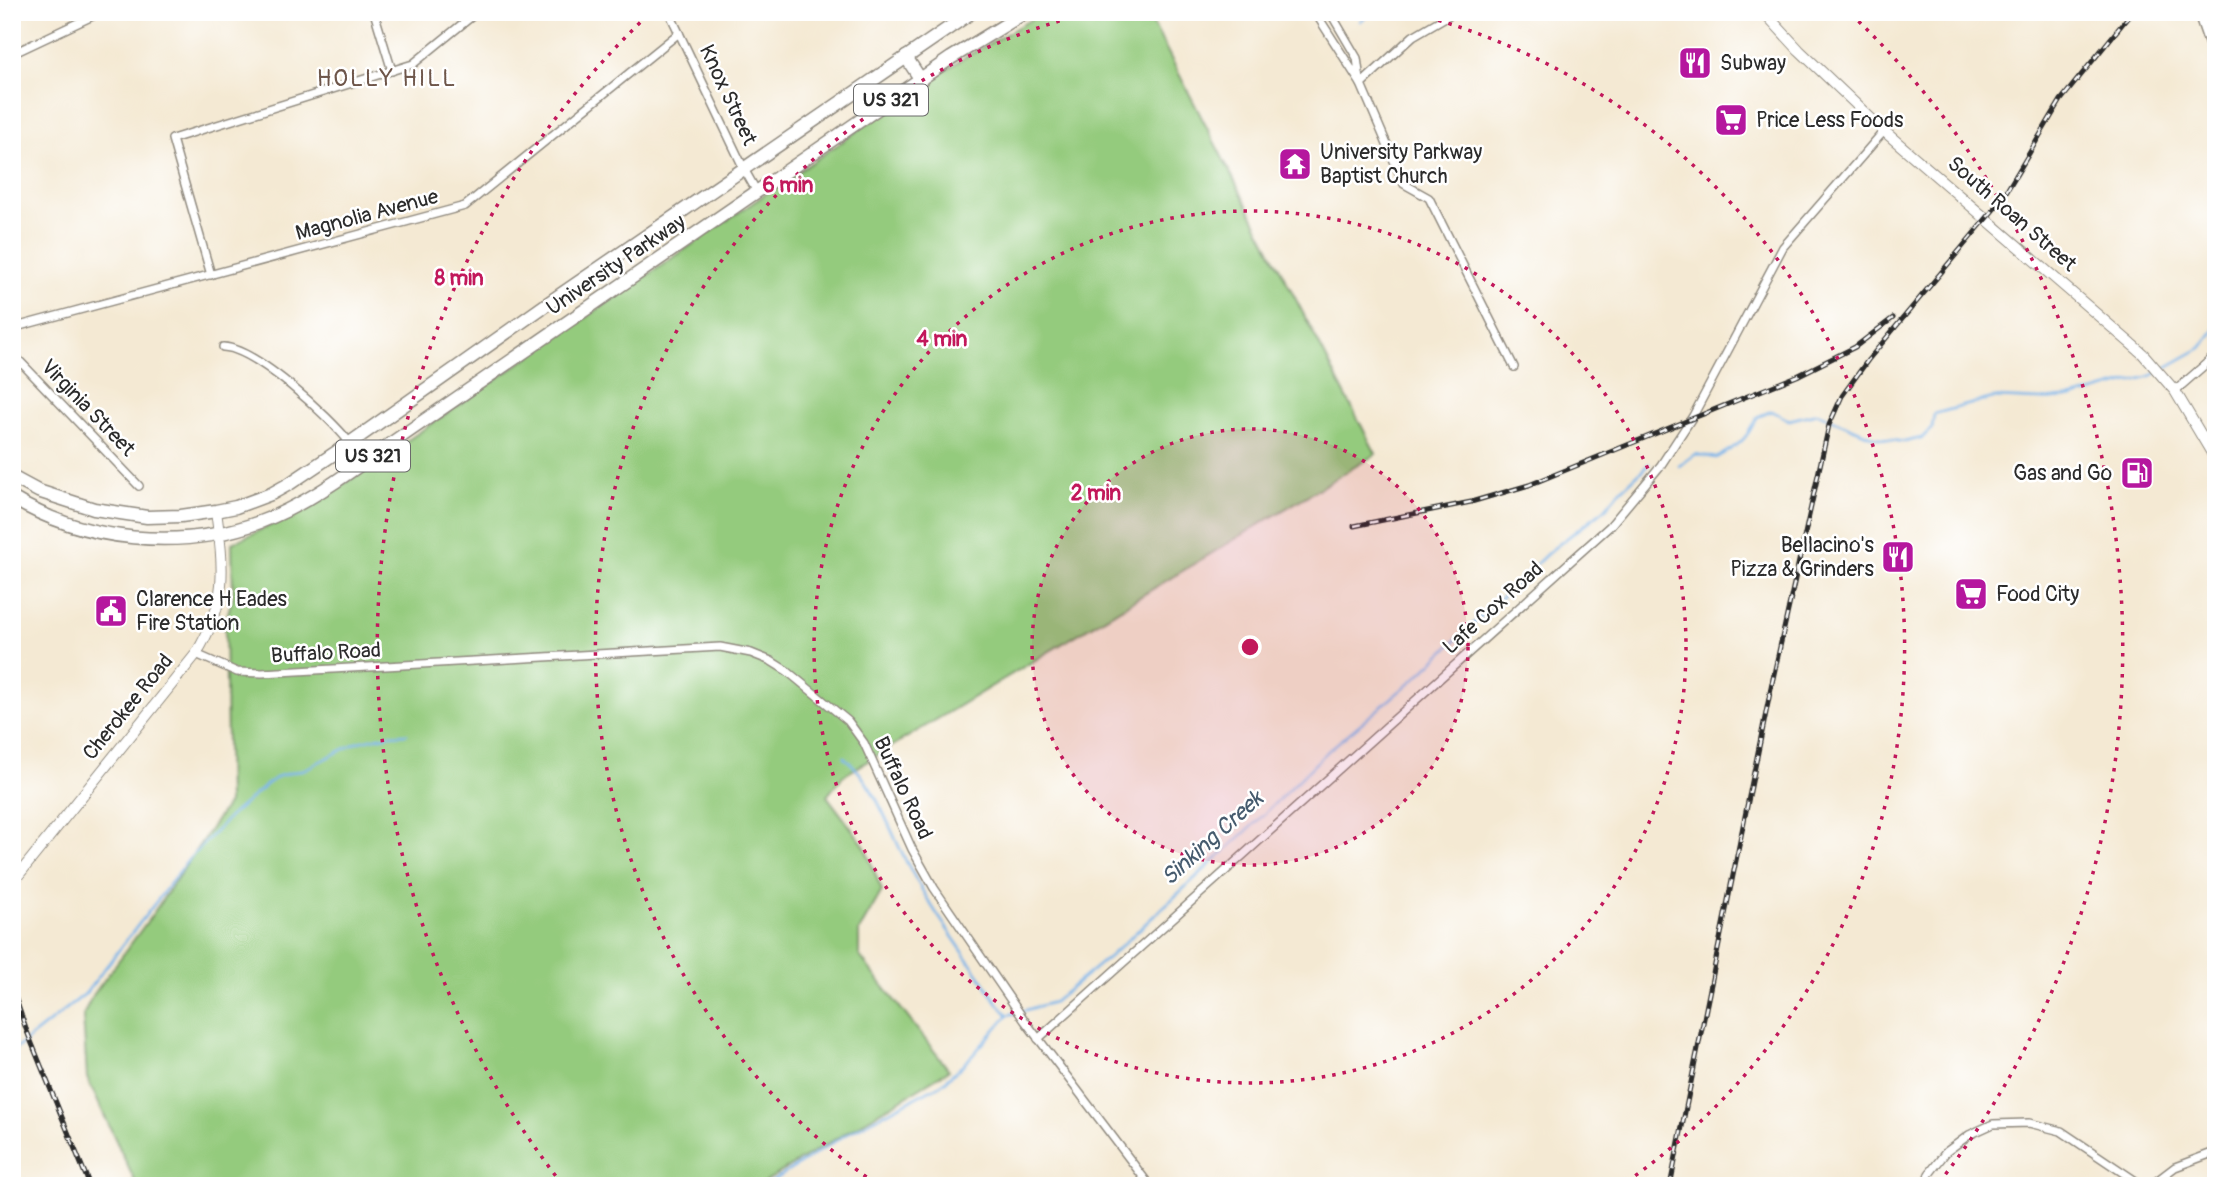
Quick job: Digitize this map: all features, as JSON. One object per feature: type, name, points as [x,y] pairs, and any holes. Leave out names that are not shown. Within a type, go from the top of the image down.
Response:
[{"type":"highway","name":"University Parkway","points":[[12,477],[38,491],[112,513],[147,517],[216,511],[244,505],[271,494],[350,443],[972,12]]},
{"type":"highway","name":"University Parkway","points":[[12,498],[45,515],[104,533],[141,538],[176,538],[219,533],[256,523],[312,497],[979,40],[1026,12]]},
{"type":"highway","points":[[2200,12],[2216,58]]},
{"type":"highway","points":[[906,57],[921,80]]},
{"type":"highway","points":[[547,304],[561,326]]},
{"type":"main road","name":"South Roan Street","points":[[1764,12],[1799,50],[1884,131],[2143,354],[2175,391],[2216,460]]},
{"type":"main road","points":[[216,511],[219,533]]},
{"type":"main road","name":"Cherokee Road","points":[[12,883],[195,654],[211,627],[219,603],[223,570],[219,533]]},
{"type":"street","points":[[12,54],[101,12]]},
{"type":"street","points":[[374,12],[392,71]]},
{"type":"street","points":[[211,275],[172,139],[413,64],[477,12]]},
{"type":"street","name":"Knox Street","points":[[669,12],[757,192]]},
{"type":"street","points":[[1315,12],[1361,84],[1404,184],[1429,198],[1514,367]]},
{"type":"street","points":[[1330,12],[1357,58],[1361,84]]},
{"type":"street","points":[[1361,84],[1413,36],[1449,15],[1449,12]]},
{"type":"street","name":"Magnolia Avenue","points":[[12,328],[465,206],[679,33]]},
{"type":"street","name":"Lafe Cox Road","points":[[1038,1039],[1610,526],[1661,465],[1693,416],[1783,247],[1884,131]]},
{"type":"street","points":[[223,347],[236,349],[285,382],[329,418],[350,443]]},
{"type":"street","name":"Virginia Street","points":[[12,353],[139,486]]},
{"type":"street","points":[[2175,391],[2216,355]]},
{"type":"street","name":"Buffalo Road","points":[[195,654],[237,672],[262,673],[720,647],[761,657],[787,671],[848,722],[864,743],[912,849],[933,888],[1038,1039],[1150,1186]]},
{"type":"street","points":[[1925,1186],[1929,1174],[1946,1152],[1969,1135],[1993,1124],[2029,1123],[2061,1132],[2143,1186]]},
{"type":"street","points":[[2150,1186],[2175,1167],[2215,1152]]},
{"type":"green space","points":[[1044,12],[1147,12],[1376,454],[843,776],[827,796],[864,845],[882,891],[859,931],[859,955],[949,1070],[758,1186],[137,1186],[87,1078],[83,1016],[91,998],[152,915],[228,803],[225,623],[233,596],[232,543],[309,508],[962,59]]},
{"type":"waterway","points":[[1360,21],[1373,12]]},
{"type":"waterway","name":"Sinking Creek","points":[[1679,466],[1695,454],[1716,458],[1736,446],[1749,432],[1757,417],[1772,411],[1789,420],[1817,413],[1874,437],[1904,442],[1922,438],[1932,428],[1934,414],[1993,398],[2041,400],[2075,397],[2151,376],[2201,348],[2216,328]]},
{"type":"waterway","name":"Sinking Creek","points":[[765,1186],[850,1132],[943,1083],[971,1057],[1008,1015],[1054,1002],[1110,956],[1252,826],[1329,750],[1418,676],[1550,551],[1605,509],[1649,464]]},
{"type":"waterway","points":[[12,1052],[85,994],[189,859],[230,816],[266,785],[279,776],[305,769],[358,742],[407,734]]},
{"type":"waterway","points":[[844,757],[855,767],[873,793],[931,905],[1008,1015]]},
{"type":"railway","points":[[1670,1186],[1772,683],[1829,425],[1842,396],[1868,360],[2000,202],[2061,100],[2132,12]]},
{"type":"railway","points":[[1354,526],[1471,502],[1529,485],[1797,376],[1855,347],[1893,318]]},
{"type":"railway","points":[[12,988],[90,1186]]},
{"type":"place","name":"Subway","points":[[1695,63]]},
{"type":"place","name":"Price Less Foods","points":[[1731,120]]},
{"type":"place","name":"University Parkway Baptist Church","points":[[1295,164]]},
{"type":"place","name":"Gas and Go","points":[[2137,473]]},
{"type":"place","name":"Bellacino's Pizza & Grinders","points":[[1898,557]]},
{"type":"place","name":"Food City","points":[[1971,594]]},
{"type":"place","name":"Clarence H Eades Fire Station","points":[[111,611]]},
{"type":"district","name":"HOLLY HILL","points":[[387,78]]}]
